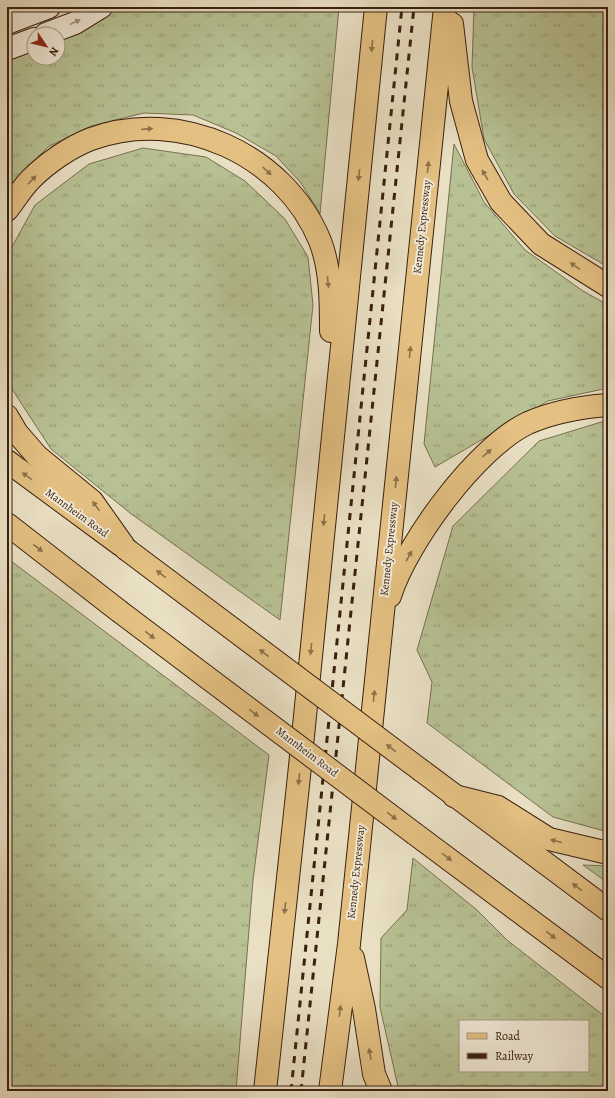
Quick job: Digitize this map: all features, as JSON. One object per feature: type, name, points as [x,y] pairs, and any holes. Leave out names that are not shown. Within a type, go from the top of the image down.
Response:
[{"type":"main road","points":[[265,1091],[299,776],[376,7]]},
{"type":"main road","name":"Kennedy Expressway","points":[[330,1091],[349,944],[445,7]]},
{"type":"main road","points":[[450,7],[461,101],[480,166],[501,202],[541,244],[608,286]]},
{"type":"main road","points":[[7,210],[31,180],[59,157],[91,139],[122,132],[155,128],[189,133],[224,143],[257,162],[288,190],[308,216],[320,242],[327,268],[331,337],[328,481]]},
{"type":"main road","points":[[380,632],[392,591],[410,554],[439,509],[479,460],[503,440],[528,423],[577,407],[608,404]]},
{"type":"main road","points":[[7,416],[17,434],[37,456],[92,501],[126,549]]},
{"type":"main road","name":"Mannheim Road","points":[[7,462],[126,549],[608,910]]},
{"type":"main road","name":"Mannheim Road","points":[[7,524],[119,611],[608,978]]},
{"type":"main road","points":[[454,796],[498,807],[549,839],[608,853]]},
{"type":"main road","points":[[349,944],[364,1009],[374,1074],[381,1091]]},
{"type":"street","points":[[7,23],[49,7]]},
{"type":"street","points":[[66,27],[76,23],[101,7]]},
{"type":"street","points":[[7,49],[26,42]]},
{"type":"green space","points":[[113,7],[339,7],[320,214],[301,183],[276,156],[236,133],[193,115],[144,113],[91,126],[48,147],[7,189],[7,59],[26,53],[26,66],[66,66],[66,35],[87,24]]},
{"type":"green space","points":[[474,7],[608,7],[608,85],[604,155],[608,158],[608,267],[555,236],[514,194],[484,139],[472,67]]},
{"type":"green space","points":[[454,144],[484,202],[525,250],[583,291],[608,305],[608,388],[548,401],[435,467],[424,444]]},
{"type":"green space","points":[[143,148],[206,157],[245,181],[285,219],[308,257],[313,305],[280,620],[130,513],[51,449],[12,389],[7,358],[7,256],[35,205],[89,164]]},
{"type":"green space","points":[[608,420],[608,832],[553,817],[427,723],[432,682],[417,650],[453,526],[539,441]]},
{"type":"green space","points":[[7,558],[269,755],[253,880],[236,1091],[7,1091]]},
{"type":"green space","points":[[413,858],[477,910],[507,940],[608,1019],[608,1091],[399,1091],[380,1007],[381,938],[407,910]]},
{"type":"green space","points":[[583,865],[608,866],[608,883]]},
{"type":"railway","points":[[291,1091],[402,7]]},
{"type":"railway","points":[[301,1091],[414,7]]}]
